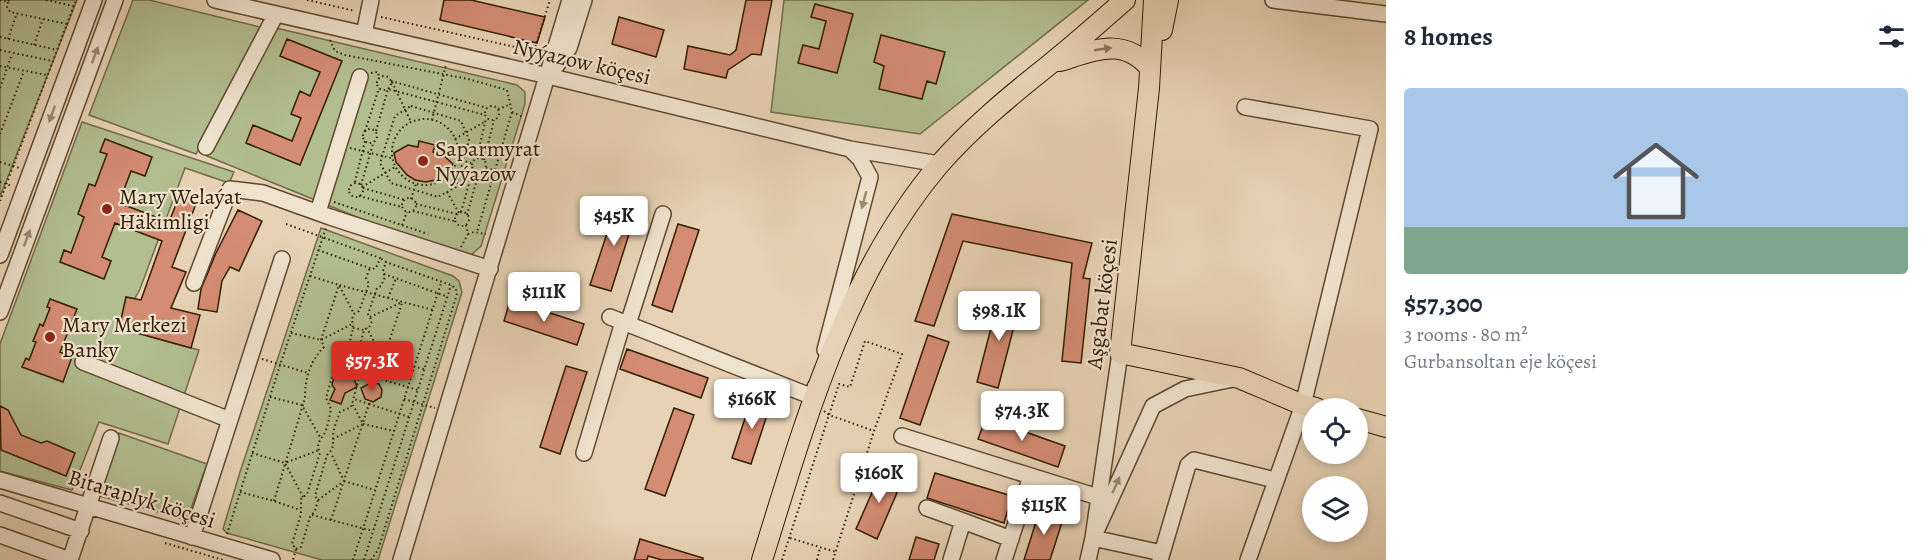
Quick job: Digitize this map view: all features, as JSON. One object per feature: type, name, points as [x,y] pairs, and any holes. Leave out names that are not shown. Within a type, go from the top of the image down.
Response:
[{"type":"main road","points":[[762,560],[813,397],[858,292],[896,222],[939,164],[1002,104],[1125,0]]},
{"type":"main road","points":[[1087,32],[1143,0]]},
{"type":"main road","name":"Aşgabat köçesi","points":[[1120,353],[1149,88],[1154,0]]},
{"type":"main road","name":"Aşgabat köçesi","points":[[1149,88],[1168,0]]},
{"type":"main road","points":[[1051,64],[1102,47],[1135,54],[1142,58],[1150,68]]},
{"type":"main road","points":[[1120,353],[1239,378],[1302,403]]},
{"type":"main road","points":[[1368,422],[1386,427]]},
{"type":"street","points":[[0,255],[94,0]]},
{"type":"street","points":[[0,312],[115,0]]},
{"type":"street","name":"Nyýazow köçesi","points":[[215,0],[548,76],[850,149],[939,164]]},
{"type":"street","points":[[401,560],[570,0]]},
{"type":"street","points":[[548,76],[569,48],[584,0]]},
{"type":"street","points":[[1273,0],[1386,14]]},
{"type":"street","points":[[364,34],[369,7]]},
{"type":"street","points":[[206,147],[276,14]]},
{"type":"street","points":[[324,209],[339,145],[360,76]]},
{"type":"street","points":[[1245,107],[1370,129],[1311,398]]},
{"type":"street","points":[[620,321],[813,397],[870,177],[860,159],[850,149]]},
{"type":"street","points":[[194,284],[230,189],[263,193],[324,209],[490,269]]},
{"type":"street","points":[[584,453],[620,321],[663,214]]},
{"type":"street","points":[[192,537],[282,259]]},
{"type":"street","name":"Aşgabat köçesi","points":[[1088,560],[1120,353]]},
{"type":"street","points":[[83,362],[230,420]]},
{"type":"street","points":[[1239,378],[1185,389],[1153,406],[1093,538],[1161,556],[1188,465],[1194,460],[1275,480]]},
{"type":"street","points":[[1248,560],[1275,480],[1302,421]]},
{"type":"street","points":[[902,436],[1098,497]]},
{"type":"street","points":[[0,535],[70,560],[111,438]]},
{"type":"street","points":[[1004,560],[1031,476]]},
{"type":"street","name":"Bitaraplyk köçesi","points":[[0,480],[192,537],[236,555],[272,560]]},
{"type":"street","points":[[0,503],[81,531]]},
{"type":"street","points":[[927,508],[1011,539]]},
{"type":"street","points":[[951,560],[963,521]]},
{"type":"path","points":[[0,0],[8,1],[7,7],[10,12],[67,24]]},
{"type":"path","points":[[46,0],[74,6]]},
{"type":"path","points":[[0,201],[76,0]]},
{"type":"path","points":[[307,0],[369,7],[554,56]]},
{"type":"path","points":[[534,51],[550,0]]},
{"type":"path","points":[[8,39],[17,13]]},
{"type":"path","points":[[34,45],[43,19]]},
{"type":"path","points":[[323,25],[335,51],[345,55],[468,79],[507,90],[512,112],[477,232]]},
{"type":"path","points":[[0,37],[57,50]]},
{"type":"path","points":[[0,50],[52,61]]},
{"type":"path","points":[[0,88],[13,53]]},
{"type":"path","points":[[432,120],[448,53]]},
{"type":"path","points":[[0,66],[47,75]]},
{"type":"path","points":[[0,134],[24,71]]},
{"type":"path","points":[[406,212],[402,207],[359,196],[354,197],[349,192],[350,185],[355,182],[365,141],[363,137],[379,88],[377,81],[381,76],[388,77],[391,81],[411,122]]},
{"type":"path","points":[[391,81],[487,108],[494,106],[498,109]]},
{"type":"path","points":[[359,196],[362,193],[370,153],[377,138],[376,131],[391,81]]},
{"type":"path","points":[[379,88],[396,90],[494,120]]},
{"type":"path","points":[[498,109],[510,104]]},
{"type":"path","points":[[411,106],[434,113],[461,121],[469,140],[456,187],[438,197],[391,183],[380,163],[395,116],[411,106]]},
{"type":"path","points":[[471,163],[477,158],[487,108]]},
{"type":"path","points":[[485,168],[484,160],[494,120],[499,116],[498,109]]},
{"type":"path","points":[[455,139],[486,118]]},
{"type":"path","points":[[432,120],[446,127],[455,139],[457,159],[449,175],[434,184],[416,184],[400,174],[395,167],[392,150],[398,133],[411,122],[432,120]]},
{"type":"path","points":[[365,131],[372,129],[376,131]]},
{"type":"path","points":[[365,141],[373,143]]},
{"type":"path","points":[[339,145],[393,159]]},
{"type":"path","points":[[477,158],[484,160]]},
{"type":"path","points":[[457,159],[471,163]]},
{"type":"path","points":[[0,162],[31,172]]},
{"type":"path","points":[[455,221],[473,170],[471,163]]},
{"type":"path","points":[[362,187],[395,167]]},
{"type":"path","points":[[499,237],[477,232],[468,234],[467,215],[479,172],[485,168],[518,175]]},
{"type":"path","points":[[473,170],[479,172]]},
{"type":"path","points":[[355,182],[362,187],[405,200],[411,199]]},
{"type":"path","points":[[411,199],[416,184]]},
{"type":"path","points":[[447,192],[459,213]]},
{"type":"path","points":[[411,199],[416,204],[467,215]]},
{"type":"path","points":[[402,207],[405,200]]},
{"type":"path","points":[[413,211],[416,204]]},
{"type":"path","points":[[227,533],[322,238],[324,209],[402,225],[432,236]]},
{"type":"path","points":[[406,212],[413,211],[455,221],[459,226],[466,225]]},
{"type":"path","points":[[402,225],[406,212]]},
{"type":"path","points":[[286,224],[452,285],[456,289],[457,294],[378,550],[371,560]]},
{"type":"path","points":[[318,250],[372,269]]},
{"type":"path","points":[[376,268],[380,258]]},
{"type":"path","points":[[376,288],[381,286],[385,277],[383,272],[386,262]]},
{"type":"path","points":[[376,288],[369,284],[366,278],[369,270],[376,268],[396,278],[448,297]]},
{"type":"path","points":[[310,276],[433,310]]},
{"type":"path","points":[[388,298],[396,278]]},
{"type":"path","points":[[353,560],[442,282]]},
{"type":"path","points":[[359,312],[369,284]]},
{"type":"path","points":[[296,549],[292,544],[301,499],[307,494],[319,452],[317,447],[324,434],[331,409],[326,398],[338,356],[348,350],[353,328],[354,314],[339,285]]},
{"type":"path","points":[[274,501],[305,398],[308,373],[314,356],[324,347],[321,340],[339,285]]},
{"type":"path","points":[[364,560],[452,285]]},
{"type":"path","points":[[369,316],[376,288]]},
{"type":"path","points":[[369,316],[402,302]]},
{"type":"path","points":[[377,378],[402,302]]},
{"type":"path","points":[[315,496],[327,455],[331,452],[334,443],[333,438],[340,412],[351,407],[362,369],[358,353],[366,329],[372,321],[369,316],[359,312],[354,314]]},
{"type":"path","points":[[291,333],[321,340],[353,323]]},
{"type":"path","points":[[353,328],[366,329]]},
{"type":"path","points":[[366,329],[383,359]]},
{"type":"path","points":[[782,560],[839,384],[850,387],[865,341],[902,354],[874,431],[833,560]]},
{"type":"path","points":[[251,355],[308,373]]},
{"type":"path","points":[[362,369],[383,359],[425,369]]},
{"type":"path","points":[[360,373],[418,390]]},
{"type":"path","points":[[270,397],[302,405],[321,437]]},
{"type":"path","points":[[813,397],[829,415],[874,431]]},
{"type":"path","points":[[353,398],[410,417]]},
{"type":"path","points":[[404,399],[447,411]]},
{"type":"path","points":[[352,404],[363,424]]},
{"type":"path","points":[[331,520],[369,404]]},
{"type":"path","points":[[324,434],[333,438],[363,424],[394,431]]},
{"type":"path","points":[[252,453],[285,463],[319,452],[327,455]]},
{"type":"path","points":[[331,452],[344,481],[375,490]]},
{"type":"path","points":[[285,463],[303,497]]},
{"type":"path","points":[[293,560],[296,549],[301,547],[318,500],[344,481]]},
{"type":"path","points":[[240,492],[274,501],[311,516],[373,531]]},
{"type":"path","points":[[307,494],[315,496],[318,500]]},
{"type":"path","points":[[789,538],[836,552]]},
{"type":"path","points":[[817,560],[820,547]]},
{"type":"green space","points":[[0,0],[77,0],[0,197]]},
{"type":"green space","points":[[133,0],[149,0],[264,28],[196,154],[89,115]]},
{"type":"green space","points":[[784,0],[1088,0],[920,134],[771,112]]},
{"type":"green space","points":[[276,28],[517,85],[525,92],[525,104],[481,246],[470,256],[460,259],[207,156]]},
{"type":"green space","points":[[82,122],[234,172],[229,183],[185,168],[140,289],[119,328],[199,350],[168,444],[99,422],[72,490],[0,471],[0,344]]},
{"type":"green space","points":[[321,228],[453,276],[459,281],[462,292],[378,560],[322,560],[227,533],[223,529]]},
{"type":"green space","points":[[119,433],[207,464],[189,514],[183,519],[96,495],[96,488]]},
{"type":"building","points":[[444,0],[471,0],[545,17],[537,43],[440,20]]},
{"type":"building","points":[[746,0],[772,0],[761,55],[752,54],[728,70],[726,78],[684,69],[688,46],[730,55],[736,50]]},
{"type":"building","points":[[815,4],[853,14],[837,73],[798,63],[803,45],[819,49],[826,21],[811,17]]},
{"type":"building","points":[[619,17],[664,30],[656,57],[612,44]]},
{"type":"building","points":[[881,35],[945,52],[936,84],[927,81],[922,99],[879,89],[884,66],[874,62]]},
{"type":"building","points":[[287,39],[342,61],[300,165],[246,143],[253,125],[292,141],[301,118],[291,114],[300,91],[310,96],[320,72],[280,56]]},
{"type":"building","points":[[105,139],[152,157],[145,176],[131,171],[119,203],[169,222],[182,189],[199,196],[172,267],[186,272],[171,308],[200,315],[191,348],[119,328],[126,297],[141,300],[162,241],[115,223],[102,257],[111,261],[104,279],[60,262],[64,250],[71,253],[84,217],[78,214],[89,184],[95,186],[107,154],[100,152]]},
{"type":"building","points":[[419,141],[435,145],[433,152],[443,155],[453,164],[435,180],[426,182],[415,180],[407,175],[396,162],[394,153],[408,145],[418,147]]},
{"type":"building","points":[[617,203],[637,209],[611,291],[590,285]]},
{"type":"building","points":[[238,210],[262,221],[239,271],[230,267],[222,281],[217,312],[198,309],[201,289]]},
{"type":"building","points":[[952,214],[1092,243],[1083,278],[1090,279],[1081,363],[1062,361],[1072,263],[963,241],[934,326],[915,321]]},
{"type":"building","points":[[678,224],[699,230],[672,312],[652,305]]},
{"type":"building","points":[[999,297],[1020,303],[998,388],[977,382]]},
{"type":"building","name":"Mary Merkezi Banky","points":[[50,299],[77,309],[60,352],[72,357],[63,382],[22,367],[26,358],[29,360],[40,324],[43,326],[50,308],[47,307]]},
{"type":"building","points":[[510,300],[584,324],[577,345],[504,321]]},
{"type":"building","points":[[928,335],[949,342],[920,425],[900,418]]},
{"type":"building","points":[[627,349],[708,378],[701,398],[620,369]]},
{"type":"building","points":[[342,357],[357,361],[353,376],[357,387],[345,393],[341,404],[330,400],[335,389],[332,385],[335,373],[339,370]]},
{"type":"building","points":[[566,366],[587,372],[560,454],[540,447]]},
{"type":"building","points":[[372,382],[379,384],[382,390],[381,397],[373,402],[365,399],[361,388]]},
{"type":"building","points":[[752,397],[771,403],[751,464],[732,458]]},
{"type":"building","points":[[0,406],[8,410],[21,435],[41,443],[47,441],[75,453],[66,476],[1,450]]},
{"type":"building","points":[[674,408],[694,415],[665,496],[645,489]]},
{"type":"building","points":[[986,418],[1065,446],[1058,467],[978,439]]},
{"type":"building","points":[[882,470],[903,479],[877,539],[856,529]]},
{"type":"building","points":[[935,473],[1012,496],[1004,523],[927,498]]},
{"type":"building","points":[[1040,509],[1064,516],[1050,560],[1024,560]]},
{"type":"building","points":[[916,537],[939,544],[934,560],[909,560]]},
{"type":"building","points":[[640,539],[703,558],[703,560],[662,560],[648,556],[647,560],[634,560]]},
{"type":"place","name":"Saparmyrat Nyýazow","points":[[423,161]]},
{"type":"place","name":"Mary Welaýat Häkimligi","points":[[107,209]]},
{"type":"place","name":"Mary Merkezi Banky","points":[[50,337]]}]
